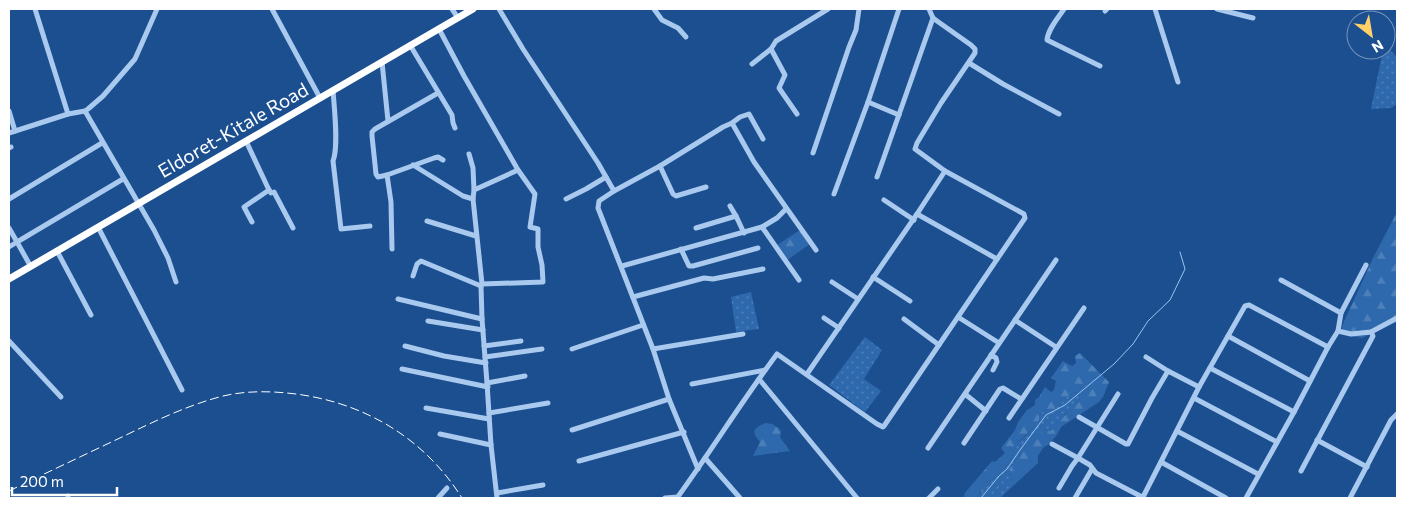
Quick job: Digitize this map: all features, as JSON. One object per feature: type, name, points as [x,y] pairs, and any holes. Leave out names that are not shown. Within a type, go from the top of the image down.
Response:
[{"type":"highway","name":"Eldoret-Kitale Road","points":[[9,279],[473,9]]},
{"type":"street","points":[[35,9],[68,114]]},
{"type":"street","points":[[9,133],[68,114],[85,111],[103,96],[135,59],[157,9]]},
{"type":"street","points":[[274,9],[320,98]]},
{"type":"street","points":[[452,9],[458,18]]},
{"type":"street","points":[[499,9],[522,49],[614,191]]},
{"type":"street","points":[[654,9],[662,20],[678,28],[686,37]]},
{"type":"street","points":[[752,64],[771,49],[776,41],[828,9]]},
{"type":"street","points":[[813,154],[856,30],[859,9]]},
{"type":"street","points":[[834,194],[868,102],[899,9]]},
{"type":"street","points":[[679,496],[758,379],[778,354],[882,427],[1025,218],[1024,214],[945,171],[915,149],[942,103],[975,54],[975,49],[933,18],[929,9]]},
{"type":"street","points":[[1064,9],[1046,37],[1046,40],[1100,66]]},
{"type":"street","points":[[1155,9],[1178,82]]},
{"type":"street","points":[[1217,9],[1253,18]]},
{"type":"street","points":[[877,177],[933,18]]},
{"type":"street","points":[[413,276],[417,264],[421,261],[481,285],[543,282],[538,247],[538,228],[530,227],[535,194],[518,170],[439,29]]},
{"type":"street","points":[[410,45],[452,115],[456,128]]},
{"type":"street","points":[[771,49],[785,75],[779,88],[797,114]]},
{"type":"street","points":[[382,62],[388,121]]},
{"type":"street","points":[[969,62],[1003,84],[1059,114]]},
{"type":"street","points":[[333,90],[336,145],[333,161],[341,229],[370,226]]},
{"type":"street","points":[[438,93],[375,129],[372,132],[372,136],[376,174],[378,177],[434,158],[438,157],[443,160]]},
{"type":"street","points":[[868,102],[899,115]]},
{"type":"street","points":[[9,111],[15,131]]},
{"type":"street","points":[[85,111],[168,258],[176,282]]},
{"type":"street","points":[[698,469],[669,399],[653,348],[598,208],[600,200],[614,191],[660,166],[740,117],[749,114],[763,139]]},
{"type":"street","points":[[732,123],[754,162],[816,250]]},
{"type":"street","points":[[246,141],[269,190],[271,193],[274,192],[293,228]]},
{"type":"street","points":[[9,199],[102,143]]},
{"type":"street","points":[[469,154],[473,168],[473,199],[481,285],[491,445],[497,496],[543,485]]},
{"type":"street","points":[[413,165],[463,196],[473,199]]},
{"type":"street","points":[[660,166],[673,194],[676,196],[706,187]]},
{"type":"street","points":[[474,190],[518,170]]},
{"type":"street","points":[[807,374],[914,220],[945,171]]},
{"type":"street","points":[[387,175],[391,202],[392,249]]},
{"type":"street","points":[[566,199],[606,177]]},
{"type":"street","points":[[9,247],[123,179]]},
{"type":"street","points":[[252,222],[244,207],[269,190]]},
{"type":"street","points":[[884,200],[914,220]]},
{"type":"street","points":[[730,206],[744,233]]},
{"type":"street","points":[[622,266],[762,228],[786,209]]},
{"type":"street","points":[[917,214],[997,260]]},
{"type":"street","points":[[696,228],[736,216]]},
{"type":"street","points":[[427,222],[476,236]]},
{"type":"street","points":[[98,227],[182,390]]},
{"type":"street","points":[[9,228],[31,267]]},
{"type":"street","points":[[762,228],[799,280]]},
{"type":"street","points":[[681,250],[689,266],[693,266],[758,248]]},
{"type":"street","points":[[57,251],[91,315]]},
{"type":"street","points":[[928,448],[1056,260]]},
{"type":"street","points":[[1246,498],[1338,332],[1341,313],[1366,265]]},
{"type":"street","points":[[633,297],[704,278],[713,279],[764,269]]},
{"type":"street","points":[[873,277],[910,301]]},
{"type":"street","points":[[1281,280],[1341,313]]},
{"type":"street","points":[[832,282],[858,299]]},
{"type":"street","points":[[398,299],[482,319]]},
{"type":"street","points":[[1052,444],[1090,465],[1096,473],[1144,498],[1160,462],[1245,306],[1249,305],[1328,347]]},
{"type":"street","points":[[1008,418],[1084,308]]},
{"type":"street","points":[[958,317],[999,343]]},
{"type":"street","points":[[824,318],[839,328]]},
{"type":"street","points":[[1338,332],[1351,334],[1371,332],[1397,318]]},
{"type":"street","points":[[904,320],[939,345]]},
{"type":"street","points":[[1015,320],[1056,347]]},
{"type":"street","points":[[428,321],[483,330]]},
{"type":"street","points":[[572,350],[643,325]]},
{"type":"street","points":[[1301,471],[1373,336],[1371,332]]},
{"type":"street","points":[[653,348],[743,334]]},
{"type":"street","points":[[1228,336],[1310,381]]},
{"type":"street","points":[[9,341],[61,397]]},
{"type":"street","points":[[484,346],[521,341]]},
{"type":"street","points":[[405,346],[444,356],[486,360],[542,349]]},
{"type":"street","points":[[991,355],[996,358],[997,362],[993,370]]},
{"type":"street","points":[[1146,357],[1200,387]]},
{"type":"street","points":[[1210,368],[1294,412]]},
{"type":"street","points":[[402,370],[488,385],[526,376]]},
{"type":"street","points":[[692,384],[766,370]]},
{"type":"street","points":[[1079,417],[1129,444],[1168,370]]},
{"type":"street","points":[[758,379],[857,498]]},
{"type":"street","points":[[964,443],[1002,388],[1021,399]]},
{"type":"street","points":[[965,394],[986,411]]},
{"type":"street","points":[[1059,488],[1118,394]]},
{"type":"street","points":[[1194,398],[1277,442]]},
{"type":"street","points":[[572,430],[669,399]]},
{"type":"street","points":[[426,408],[489,416],[548,403]]},
{"type":"street","points":[[1350,498],[1393,418],[1397,414]]},
{"type":"street","points":[[1177,431],[1258,474]]},
{"type":"street","points":[[579,461],[684,432]]},
{"type":"street","points":[[440,434],[491,445]]},
{"type":"street","points":[[1317,440],[1367,467]]},
{"type":"street","points":[[704,458],[740,498]]},
{"type":"street","points":[[1160,462],[1226,498]]},
{"type":"street","points":[[1075,498],[1092,469]]},
{"type":"street","points":[[438,498],[447,488]]},
{"type":"street","points":[[928,498],[938,489]]},
{"type":"street","points":[[665,498],[679,496],[686,498]]},
{"type":"green space","points":[[1396,56],[1397,104],[1391,108],[1371,109],[1381,60],[1396,60]]},
{"type":"green space","points":[[1397,212],[1397,322],[1362,338],[1343,335],[1342,326],[1374,256]]},
{"type":"green space","points":[[800,230],[810,244],[787,260],[777,245]]},
{"type":"green space","points":[[751,292],[759,329],[736,332],[731,297]]},
{"type":"green space","points":[[865,337],[882,350],[864,379],[881,391],[865,412],[829,385]]},
{"type":"green space","points":[[1080,353],[1109,382],[1103,397],[1099,402],[1061,427],[1057,435],[1043,448],[1038,456],[1038,463],[1013,486],[1009,469],[1037,434],[1041,435],[1044,428],[1050,431],[1053,429],[1077,405],[1080,396],[1079,391],[1066,397],[1055,409],[1046,409],[1039,414],[1039,420],[1025,436],[1015,443],[1010,462],[1002,472],[985,483],[984,490],[980,492],[978,498],[965,498],[964,494],[992,461],[995,462],[1005,453],[1001,448],[1027,410],[1035,405],[1035,400],[1045,387],[1051,392],[1054,390],[1056,381],[1051,378],[1063,361],[1072,366],[1076,363],[1075,356]]},
{"type":"green space","points":[[1079,391],[1080,397],[1076,407],[1065,414],[1058,426],[1041,435],[1037,435],[1009,469],[1013,486],[1000,498],[978,498],[985,483],[997,477],[1010,462],[1015,443],[1026,436],[1039,414],[1046,409],[1059,406],[1066,397]]},
{"type":"green space","points":[[765,423],[772,424],[780,429],[780,437],[790,451],[753,456],[760,442],[754,433],[758,427]]},
{"type":"waterway","points":[[981,498],[1007,469],[1046,415],[1065,405],[1114,364],[1133,344],[1148,321],[1170,300],[1185,269],[1180,252]]},
{"type":"railway","points":[[9,491],[184,409],[223,396],[263,392],[314,397],[364,413],[387,425],[409,439],[428,456],[462,498]]}]
